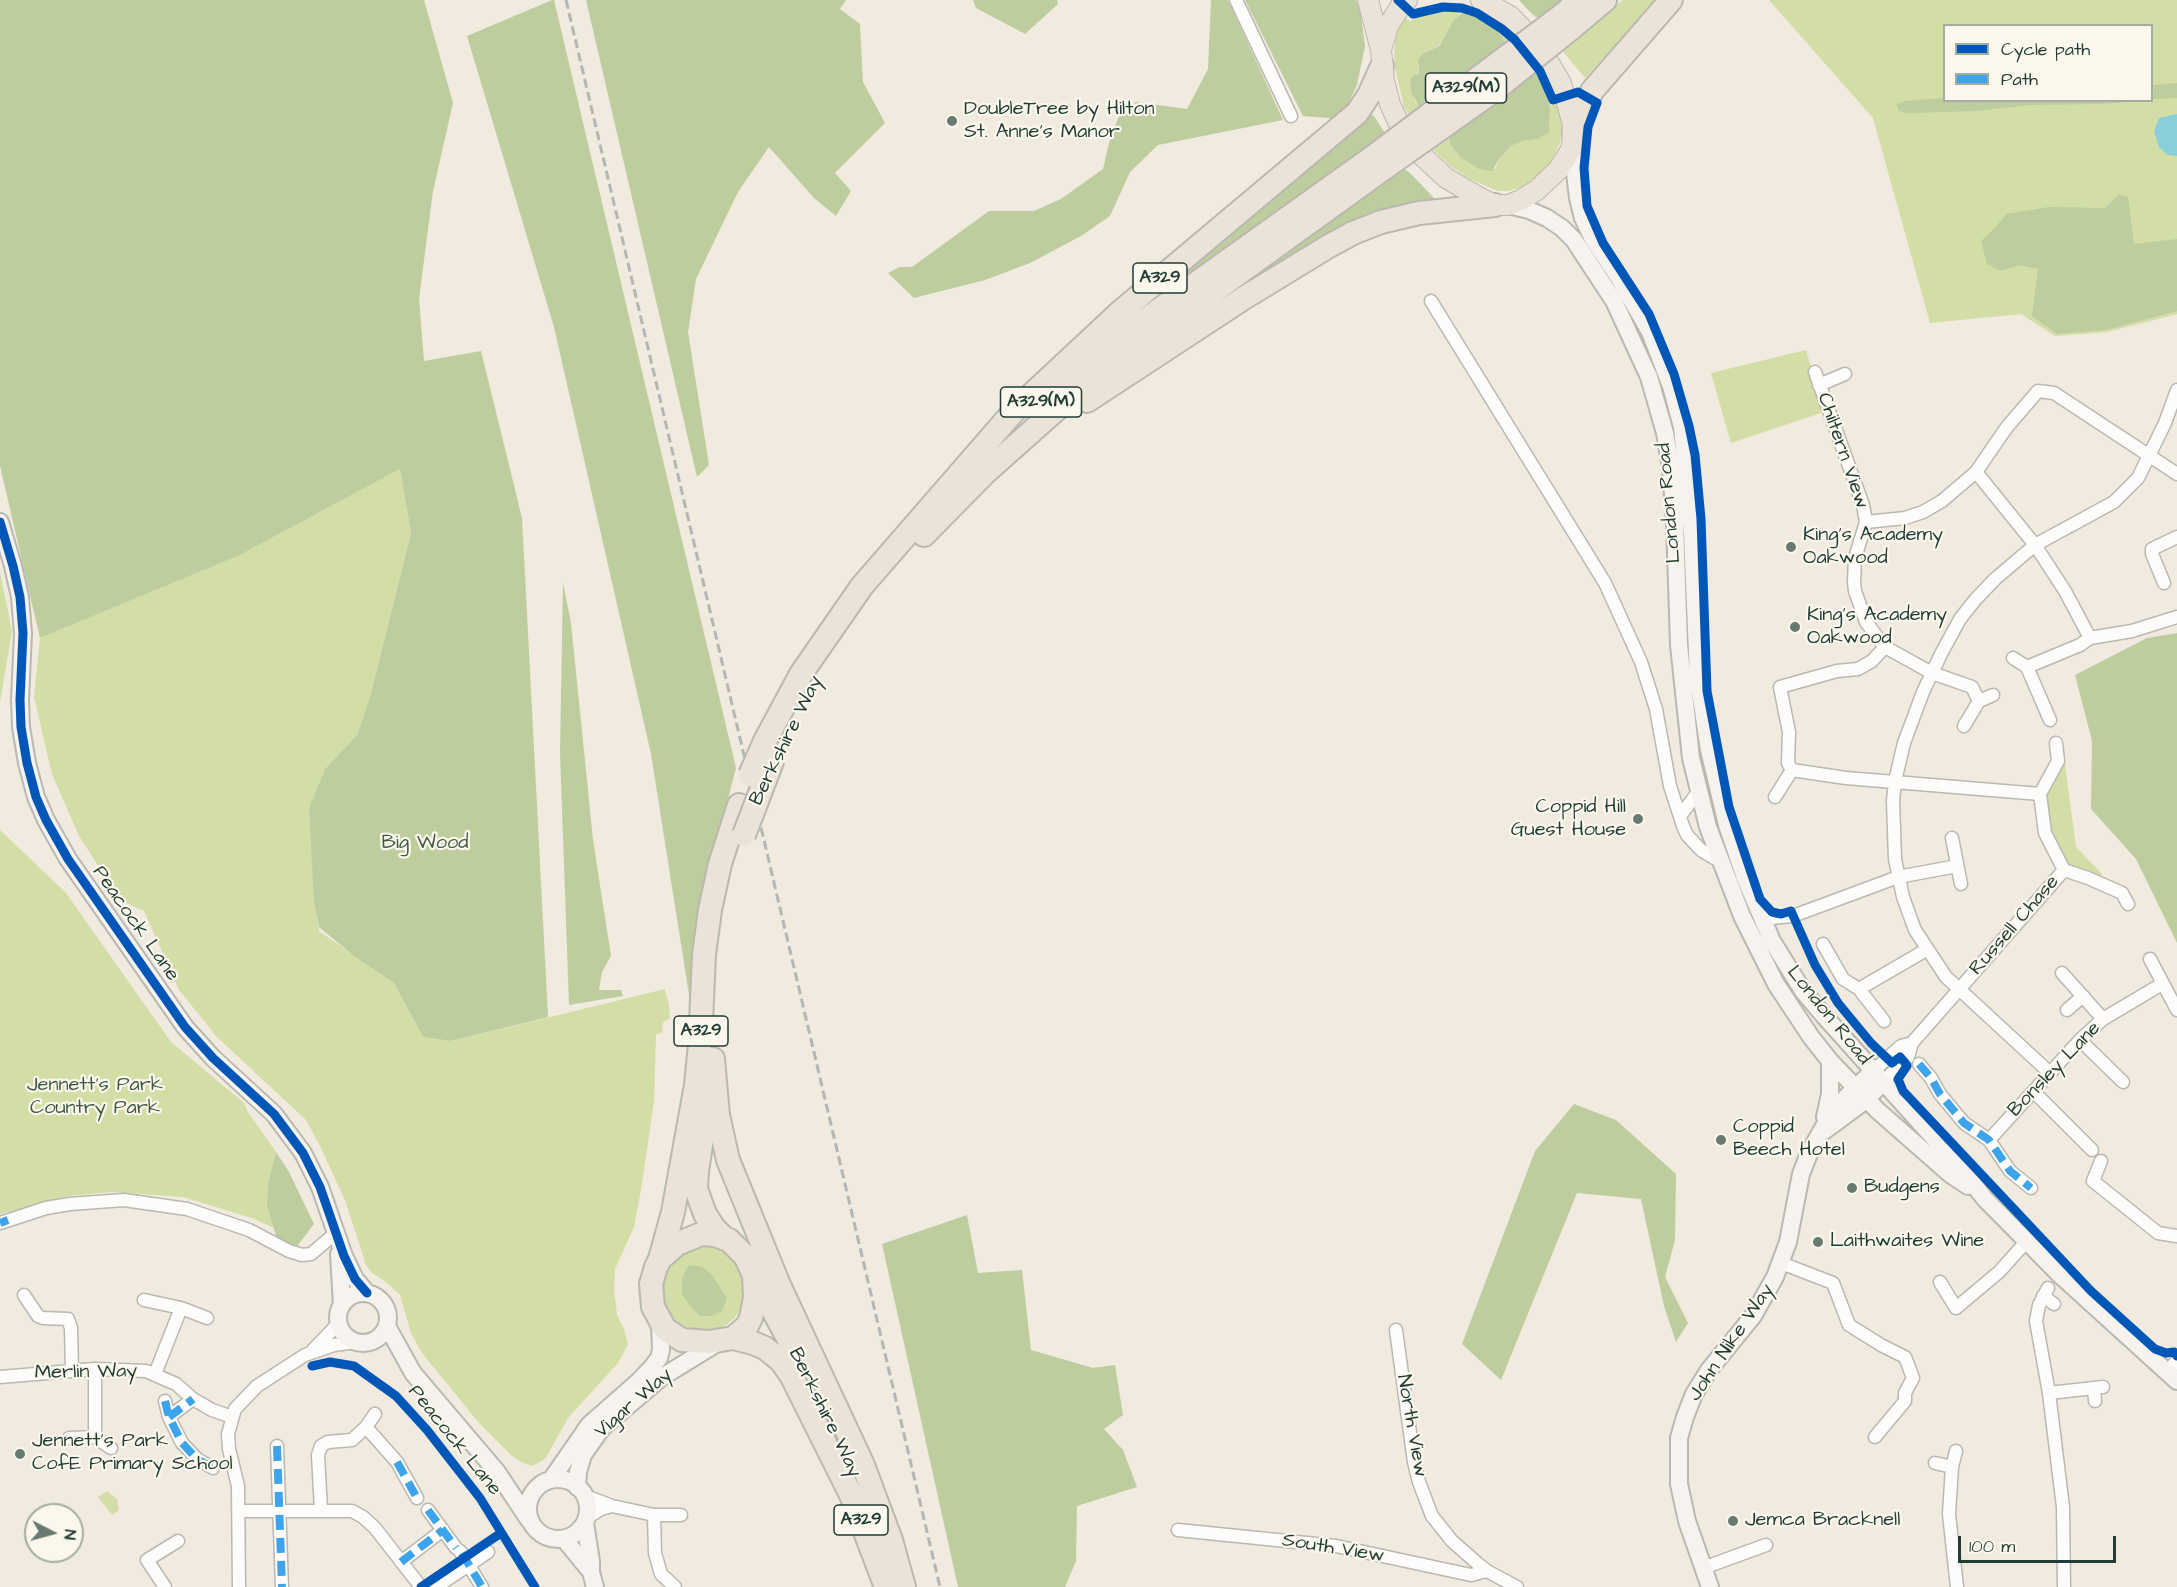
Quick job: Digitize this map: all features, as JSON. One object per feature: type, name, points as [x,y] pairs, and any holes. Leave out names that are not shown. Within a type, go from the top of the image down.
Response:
[{"type":"highway","name":"A329(M)","points":[[1565,24],[1580,0]]},
{"type":"highway","name":"A329(M)","points":[[986,472],[1106,369],[1565,24],[1605,0]]},
{"type":"highway","points":[[1573,140],[1588,98],[1596,86],[1671,0]]},
{"type":"highway","name":"A329","points":[[941,495],[1014,411],[1070,357],[1357,113],[1369,95],[1381,58]]},
{"type":"highway","name":"A329(M)","points":[[941,495],[1072,375],[1149,317],[1375,165]]},
{"type":"highway","name":"A329","points":[[986,472],[1120,378],[1341,239],[1366,227],[1399,217],[1502,205]]},
{"type":"highway","name":"Berkshire Way","points":[[660,1259],[673,1212],[696,1085],[704,955],[710,910],[739,805],[769,750],[862,611],[920,540],[986,472]]},
{"type":"highway","name":"Berkshire Way","points":[[723,1237],[705,1214],[696,1189],[713,1059],[721,938],[732,878],[744,835],[769,750],[801,674],[840,616],[882,561],[941,495]]},
{"type":"highway","name":"A329","points":[[713,1059],[718,1115],[728,1160],[779,1285],[863,1465],[891,1540],[903,1587]]},
{"type":"highway","points":[[660,1259],[677,1244],[690,1237],[707,1234],[723,1237]]},
{"type":"highway","name":"A329","points":[[723,1237],[740,1250],[754,1275]]},
{"type":"highway","name":"A329","points":[[660,1259],[653,1275],[650,1291],[653,1307],[660,1323],[670,1334],[682,1340],[698,1342],[726,1340]]},
{"type":"highway","points":[[726,1340],[747,1326],[751,1318],[755,1297],[754,1275]]},
{"type":"highway","name":"Berkshire Way","points":[[754,1275],[831,1421],[903,1587]]},
{"type":"highway","name":"Berkshire Way","points":[[726,1340],[753,1343],[781,1360],[797,1385],[851,1495],[886,1587]]},
{"type":"main road","points":[[1368,0],[1390,104],[1408,140],[1446,178],[1469,193],[1502,205],[1521,200],[1548,181],[1563,163],[1573,140],[1570,110],[1561,83],[1539,46],[1510,16],[1481,0]]},
{"type":"main road","points":[[1381,58],[1388,26],[1407,0]]},
{"type":"street","points":[[1236,0],[1291,116]]},
{"type":"street","name":"London Road","points":[[1573,140],[1576,187],[1583,218],[1593,239],[1650,332],[1671,386],[1682,427],[1690,499],[1701,701],[1718,795],[1738,860],[1759,914],[1784,962],[1786,977],[1822,1034],[1950,1174],[1985,1199]]},
{"type":"street","name":"London Road","points":[[1502,205],[1547,218],[1574,240],[1614,301],[1648,376],[1665,434],[1671,468],[1675,523],[1678,645],[1694,797],[1742,916],[1776,984],[1830,1061],[1868,1086],[1959,1166],[1985,1199],[2026,1242],[2174,1371]]},
{"type":"street","points":[[1431,301],[1605,583],[1641,662],[1656,709],[1666,766],[1687,835],[1701,850],[1720,862]]},
{"type":"street","name":"Chiltern View","points":[[1815,372],[1863,505],[1866,522],[1855,558],[1855,591],[1866,622],[1885,647],[1932,673],[1972,687],[1979,701]]},
{"type":"street","points":[[1819,385],[1845,374]]},
{"type":"street","points":[[2050,1073],[1946,977],[1926,950],[1906,909],[1898,877],[1893,825],[1895,780],[1904,743],[1932,673],[1956,626],[1975,600],[1995,579],[2035,545],[2114,502],[2138,478],[2165,423],[2177,390]]},
{"type":"street","points":[[1866,522],[1905,518],[1923,512],[1942,501],[1976,472],[2007,427],[2038,391],[2054,393],[2177,474]]},
{"type":"street","points":[[1976,472],[2035,545],[2065,591],[2090,638]]},
{"type":"street","name":"Peacock Lane","points":[[0,522],[14,566],[20,597],[23,633],[21,727],[27,764],[45,820],[68,859],[185,1027],[213,1058],[274,1114],[303,1153],[320,1187],[338,1238],[356,1279],[367,1293]]},
{"type":"street","points":[[2164,583],[2152,549],[2177,537]]},
{"type":"street","points":[[2027,667],[2080,645],[2090,638],[2132,631],[2177,616]]},
{"type":"street","points":[[1792,770],[1788,763],[1789,732],[1780,687],[1837,671],[1858,669],[1872,661],[1885,647]]},
{"type":"street","points":[[2013,658],[2027,667],[2050,720]]},
{"type":"street","points":[[1964,726],[1979,701],[1993,695]]},
{"type":"street","points":[[1792,770],[1846,778],[1895,780],[2040,794],[2058,761],[2056,743]]},
{"type":"street","points":[[1775,797],[1792,770]]},
{"type":"street","name":"Russell Chase","points":[[1868,1086],[1901,1047],[1912,1043],[2064,870],[2045,833],[2040,794]]},
{"type":"street","points":[[1676,803],[1685,805],[1694,797]]},
{"type":"street","points":[[1680,816],[1694,797]]},
{"type":"street","points":[[1952,838],[1961,884]]},
{"type":"street","points":[[1759,914],[1771,918],[1793,916],[1898,877],[1957,866]]},
{"type":"street","points":[[2064,870],[2107,885],[2122,893],[2128,904]]},
{"type":"street","points":[[1823,944],[1843,979],[1859,988],[1884,1021]]},
{"type":"street","points":[[1859,988],[1926,950]]},
{"type":"street","points":[[2150,959],[2177,1010]]},
{"type":"street","points":[[2062,973],[2103,1019]]},
{"type":"street","name":"Bonsley Lane","points":[[1989,1140],[2080,1040],[2103,1019],[2162,984]]},
{"type":"street","points":[[2067,1010],[2083,996]]},
{"type":"street","points":[[2080,1040],[2123,1082]]},
{"type":"street","name":"John Nike Way","points":[[1819,1136],[1829,1103],[1830,1061]]},
{"type":"street","points":[[1919,1064],[1964,1123],[1989,1140],[2010,1171],[2031,1188]]},
{"type":"street","name":"John Nike Way","points":[[1710,1587],[1687,1521],[1679,1484],[1679,1438],[1694,1394],[1709,1370],[1753,1316],[1781,1263],[1788,1242],[1801,1174],[1819,1136],[1834,1109],[1868,1086]]},
{"type":"street","points":[[2034,1092],[2092,1150]]},
{"type":"street","points":[[2101,1161],[2092,1181],[2158,1233],[2177,1236]]},
{"type":"street","points":[[4,1221],[46,1208],[118,1200],[187,1209],[249,1230],[289,1251],[302,1255],[310,1254],[331,1237],[338,1238]]},
{"type":"street","name":"Peacock Lane","points":[[338,1238],[342,1305]]},
{"type":"street","points":[[1940,1282],[1956,1308],[1999,1272],[2026,1242]]},
{"type":"street","points":[[1781,1263],[1833,1284],[1849,1325],[1905,1357],[1913,1378],[1905,1393],[1905,1401],[1875,1437]]},
{"type":"street","points":[[2054,1304],[2045,1292],[2036,1321],[2049,1394],[2063,1506],[2064,1587]]},
{"type":"street","points":[[310,1352],[334,1345],[364,1342],[384,1332],[387,1326],[388,1311],[374,1295],[367,1293],[353,1295],[342,1305],[339,1317],[339,1323],[345,1335],[364,1342]]},
{"type":"street","points":[[24,1294],[38,1316],[68,1319],[71,1328],[72,1370]]},
{"type":"street","points":[[144,1300],[181,1308],[207,1318]]},
{"type":"street","points":[[155,1374],[181,1308]]},
{"type":"street","points":[[238,1587],[238,1485],[229,1449],[228,1434],[232,1417],[245,1397],[257,1386],[310,1352],[339,1323]]},
{"type":"street","name":"Vigar Way","points":[[546,1482],[589,1425],[653,1366],[661,1350],[660,1323]]},
{"type":"street","name":"Peacock Lane","points":[[387,1326],[413,1373],[497,1472],[529,1520]]},
{"type":"street","name":"North View","points":[[1396,1330],[1414,1462],[1426,1502],[1440,1528],[1452,1540],[1487,1571],[1517,1587]]},
{"type":"street","name":"Vigar Way","points":[[581,1492],[578,1472],[583,1455],[602,1428],[662,1377],[726,1340]]},
{"type":"street","name":"Peacock Lane","points":[[364,1342],[413,1373]]},
{"type":"street","points":[[95,1369],[95,1437]]},
{"type":"street","name":"Merlin Way","points":[[0,1377],[72,1370],[136,1370],[155,1374],[176,1384],[193,1399],[212,1410],[232,1417]]},
{"type":"street","points":[[2049,1394],[2097,1392]]},
{"type":"street","points":[[169,1417],[193,1399]]},
{"type":"street","points":[[165,1401],[169,1417],[182,1443],[197,1459],[213,1468]]},
{"type":"street","points":[[321,1510],[318,1455],[321,1446],[328,1442],[352,1440],[366,1427],[375,1414]]},
{"type":"street","points":[[366,1427],[397,1462],[417,1498]]},
{"type":"street","points":[[69,1438],[95,1437],[111,1448]]},
{"type":"street","points":[[277,1446],[282,1587]]},
{"type":"street","points":[[1956,1451],[1952,1467],[1949,1514],[1957,1587]]},
{"type":"street","points":[[1935,1463],[1952,1467]]},
{"type":"street","name":"Peacock Lane","points":[[497,1472],[519,1483],[546,1482]]},
{"type":"street","points":[[612,1506],[601,1509],[586,1521],[577,1533],[564,1539],[544,1536],[529,1520],[528,1503],[532,1493],[546,1482],[562,1480],[581,1492],[612,1506],[654,1515],[681,1515]]},
{"type":"street","points":[[581,1492],[588,1508],[586,1521],[593,1580]]},
{"type":"street","points":[[428,1510],[458,1549],[482,1587]]},
{"type":"street","points":[[239,1511],[352,1511],[375,1528],[421,1587]]},
{"type":"street","points":[[654,1515],[655,1553],[661,1574],[675,1587]]},
{"type":"street","points":[[401,1562],[443,1530]]},
{"type":"street","name":"South View","points":[[1178,1530],[1336,1546],[1471,1575],[1487,1571]]},
{"type":"street","points":[[564,1539],[593,1580]]},
{"type":"street","points":[[165,1587],[147,1560],[178,1540]]},
{"type":"street","points":[[1703,1568],[1766,1545]]},
{"type":"street","points":[[436,1587],[488,1552]]},
{"type":"green space","name":"Big Wood","points":[[0,0],[424,0],[453,103],[433,191],[419,299],[424,361],[481,351],[522,518],[548,1017],[451,1041],[423,1037],[394,983],[354,956],[319,927],[314,902],[309,808],[325,769],[357,735],[370,697],[411,533],[400,469],[238,556],[40,638],[0,466]]},
{"type":"green space","points":[[554,0],[736,768],[699,912],[693,1020],[651,754],[554,327],[467,36]]},
{"type":"green space","points":[[586,0],[846,0],[840,9],[860,24],[863,82],[885,123],[835,173],[851,191],[836,216],[814,198],[769,147],[738,192],[696,279],[688,332],[709,465],[697,477]]},
{"type":"green space","points":[[973,0],[1057,0],[1058,4],[1025,34],[976,8]]},
{"type":"green space","points":[[1211,0],[1228,0],[1283,120],[1158,145],[1130,172],[1110,216],[1081,236],[1030,263],[985,280],[914,298],[888,273],[900,267],[912,267],[989,211],[1034,211],[1061,199],[1103,169],[1118,118],[1136,102],[1187,109],[1208,69]]},
{"type":"green space","points":[[1245,0],[1356,0],[1360,9],[1365,46],[1357,85],[1341,119],[1303,116]]},
{"type":"green space","points":[[1519,0],[1565,0],[1542,17],[1536,17]]},
{"type":"green space","points":[[1623,0],[1658,0],[1585,78],[1561,49]]},
{"type":"green space","points":[[1769,0],[2177,0],[2177,314],[2107,332],[2055,336],[2021,314],[1930,323],[1873,118]]},
{"type":"green space","points":[[1446,9],[1463,12],[1459,14],[1438,46],[1422,54],[1418,66],[1419,74],[1410,83],[1415,102],[1421,108],[1501,37],[1498,31],[1522,54],[1482,112],[1450,135],[1450,144],[1460,157],[1495,169],[1500,158],[1511,146],[1523,141],[1538,139],[1549,133],[1550,106],[1559,103],[1563,126],[1560,143],[1548,166],[1523,187],[1498,191],[1470,179],[1453,168],[1428,145],[1404,107],[1394,64],[1398,30],[1405,18],[1410,21],[1425,12]]},
{"type":"green space","points":[[1463,12],[1479,17],[1493,27],[1507,46],[1421,108],[1411,92],[1410,79],[1419,74],[1418,60],[1422,54],[1439,46],[1454,20]]},
{"type":"green space","points":[[1536,71],[1550,106],[1549,133],[1538,139],[1523,141],[1511,146],[1492,171],[1479,169],[1460,157],[1450,144],[1450,135]]},
{"type":"green space","points":[[2177,83],[2177,98],[2153,99],[2153,85]]},
{"type":"green space","points":[[1943,98],[1943,102],[2125,102],[2031,105],[1978,111],[1908,113],[1899,111],[1896,104]]},
{"type":"green space","points":[[1368,113],[1374,116],[1386,135],[1145,306],[1144,304]]},
{"type":"green space","points":[[1403,168],[1434,198],[1435,202],[1197,316]]},
{"type":"green space","points":[[2119,194],[2128,197],[2134,244],[2177,239],[2177,311],[2106,330],[2057,334],[2032,316],[2038,269],[2019,265],[2001,271],[1987,264],[1981,241],[2006,214],[2049,207],[2105,208]]},
{"type":"green space","points":[[1806,350],[1824,412],[1731,443],[1711,373]]},
{"type":"green space","points":[[400,469],[411,533],[370,697],[357,735],[325,769],[309,810],[319,931],[394,983],[423,1037],[452,1041],[665,989],[669,1005],[670,1019],[663,1022],[662,1033],[656,1034],[654,1101],[634,1227],[615,1269],[614,1290],[617,1315],[628,1344],[618,1363],[568,1418],[545,1459],[532,1466],[511,1455],[479,1423],[422,1353],[411,1333],[400,1295],[372,1273],[366,1265],[345,1200],[306,1120],[217,1037],[179,990],[144,911],[126,903],[116,893],[79,836],[52,774],[34,697],[40,638],[238,556]]},
{"type":"green space","points":[[0,572],[12,631],[0,702]]},
{"type":"green space","points":[[563,583],[571,623],[593,840],[611,956],[602,972],[599,990],[621,990],[623,996],[569,1005],[560,753]]},
{"type":"green space","points":[[2177,633],[2177,943],[2136,859],[2091,809],[2092,741],[2075,675],[2147,638]]},
{"type":"green space","points":[[2064,757],[2076,847],[2103,875],[2084,877],[2066,866],[2047,816],[2044,793]]},
{"type":"green space","name":"Jennett's Park Country Park","points":[[0,830],[66,893],[171,1042],[244,1103],[276,1152],[273,1167],[292,1236],[252,1218],[183,1197],[112,1192],[68,1196],[0,1214]]},
{"type":"green space","points":[[1574,1104],[1616,1120],[1676,1174],[1675,1240],[1665,1277],[1688,1323],[1676,1342],[1664,1306],[1641,1199],[1577,1193],[1501,1380],[1462,1344],[1535,1151]]},
{"type":"green space","points":[[276,1152],[289,1172],[314,1224],[295,1249],[276,1236],[267,1205],[268,1184]]},
{"type":"green space","points":[[967,1215],[978,1273],[1022,1270],[1031,1350],[1093,1368],[1115,1365],[1123,1415],[1104,1429],[1123,1450],[1137,1487],[1077,1506],[1076,1561],[1065,1587],[958,1587],[882,1244]]},
{"type":"green space","points":[[696,1247],[712,1247],[728,1254],[739,1265],[746,1281],[743,1305],[734,1319],[712,1331],[696,1331],[680,1324],[669,1313],[662,1297],[662,1281],[669,1265],[680,1254]]},
{"type":"green space","points":[[689,1265],[702,1267],[712,1275],[727,1298],[722,1311],[711,1316],[700,1316],[690,1306],[682,1294],[682,1278]]},
{"type":"green space","points":[[107,1491],[117,1499],[119,1510],[112,1515],[98,1497]]},
{"type":"water","points":[[2177,114],[2177,156],[2168,155],[2159,147],[2154,131],[2159,118]]},
{"type":"railway","points":[[566,0],[940,1587]]},
{"type":"marked path","points":[[1919,1064],[1964,1123],[1989,1140],[2010,1171],[2031,1188]]},
{"type":"marked path","points":[[0,1223],[8,1220]]},
{"type":"marked path","points":[[169,1417],[193,1399]]},
{"type":"marked path","points":[[165,1401],[169,1417],[182,1443],[197,1459],[213,1468]]},
{"type":"marked path","points":[[277,1446],[282,1587]]},
{"type":"marked path","points":[[397,1462],[417,1498]]},
{"type":"marked path","points":[[428,1510],[456,1548]]},
{"type":"marked path","points":[[401,1562],[443,1530]]},
{"type":"marked path","points":[[462,1553],[482,1587]]},
{"type":"cycle path","points":[[1398,0],[1413,14],[1443,7],[1462,8],[1477,13],[1515,40],[1540,71],[1553,100],[1578,92],[1597,103],[1588,127],[1584,168],[1587,206],[1603,243],[1649,314],[1674,374],[1689,426],[1695,455],[1701,519],[1707,691],[1729,807],[1760,899],[1772,912],[1781,914],[1791,911],[1815,965],[1838,1003],[1871,1043],[1892,1063],[1900,1057],[1906,1064],[1907,1066],[1898,1079],[1903,1091],[2091,1291],[2155,1349],[2166,1353],[2174,1352],[2177,1356]]},
{"type":"cycle path","points":[[0,522],[20,597],[23,633],[21,727],[36,797],[46,820],[68,859],[185,1027],[213,1058],[274,1114],[303,1153],[320,1187],[344,1256],[355,1279],[367,1293]]},
{"type":"cycle path","points":[[312,1366],[330,1362],[354,1366],[396,1396],[427,1430],[480,1498],[535,1587]]},
{"type":"cycle path","points":[[421,1587],[501,1533]]},
{"type":"place","name":"DoubleTree by Hilton St. Anne's Manor","points":[[952,121]]},
{"type":"place","name":"King's Academy Oakwood","points":[[1791,547]]},
{"type":"place","name":"King’s Academy Oakwood","points":[[1795,627]]},
{"type":"place","name":"Coppid Hill Guest House","points":[[1638,819]]},
{"type":"place","name":"Coppid Beech Hotel","points":[[1721,1140]]},
{"type":"place","name":"Budgens","points":[[1852,1188]]},
{"type":"place","name":"Laithwaites Wine","points":[[1818,1242]]},
{"type":"place","name":"Jennett's Park CofE Primary School","points":[[20,1454]]},
{"type":"place","name":"Jemca Bracknell","points":[[1733,1521]]}]
